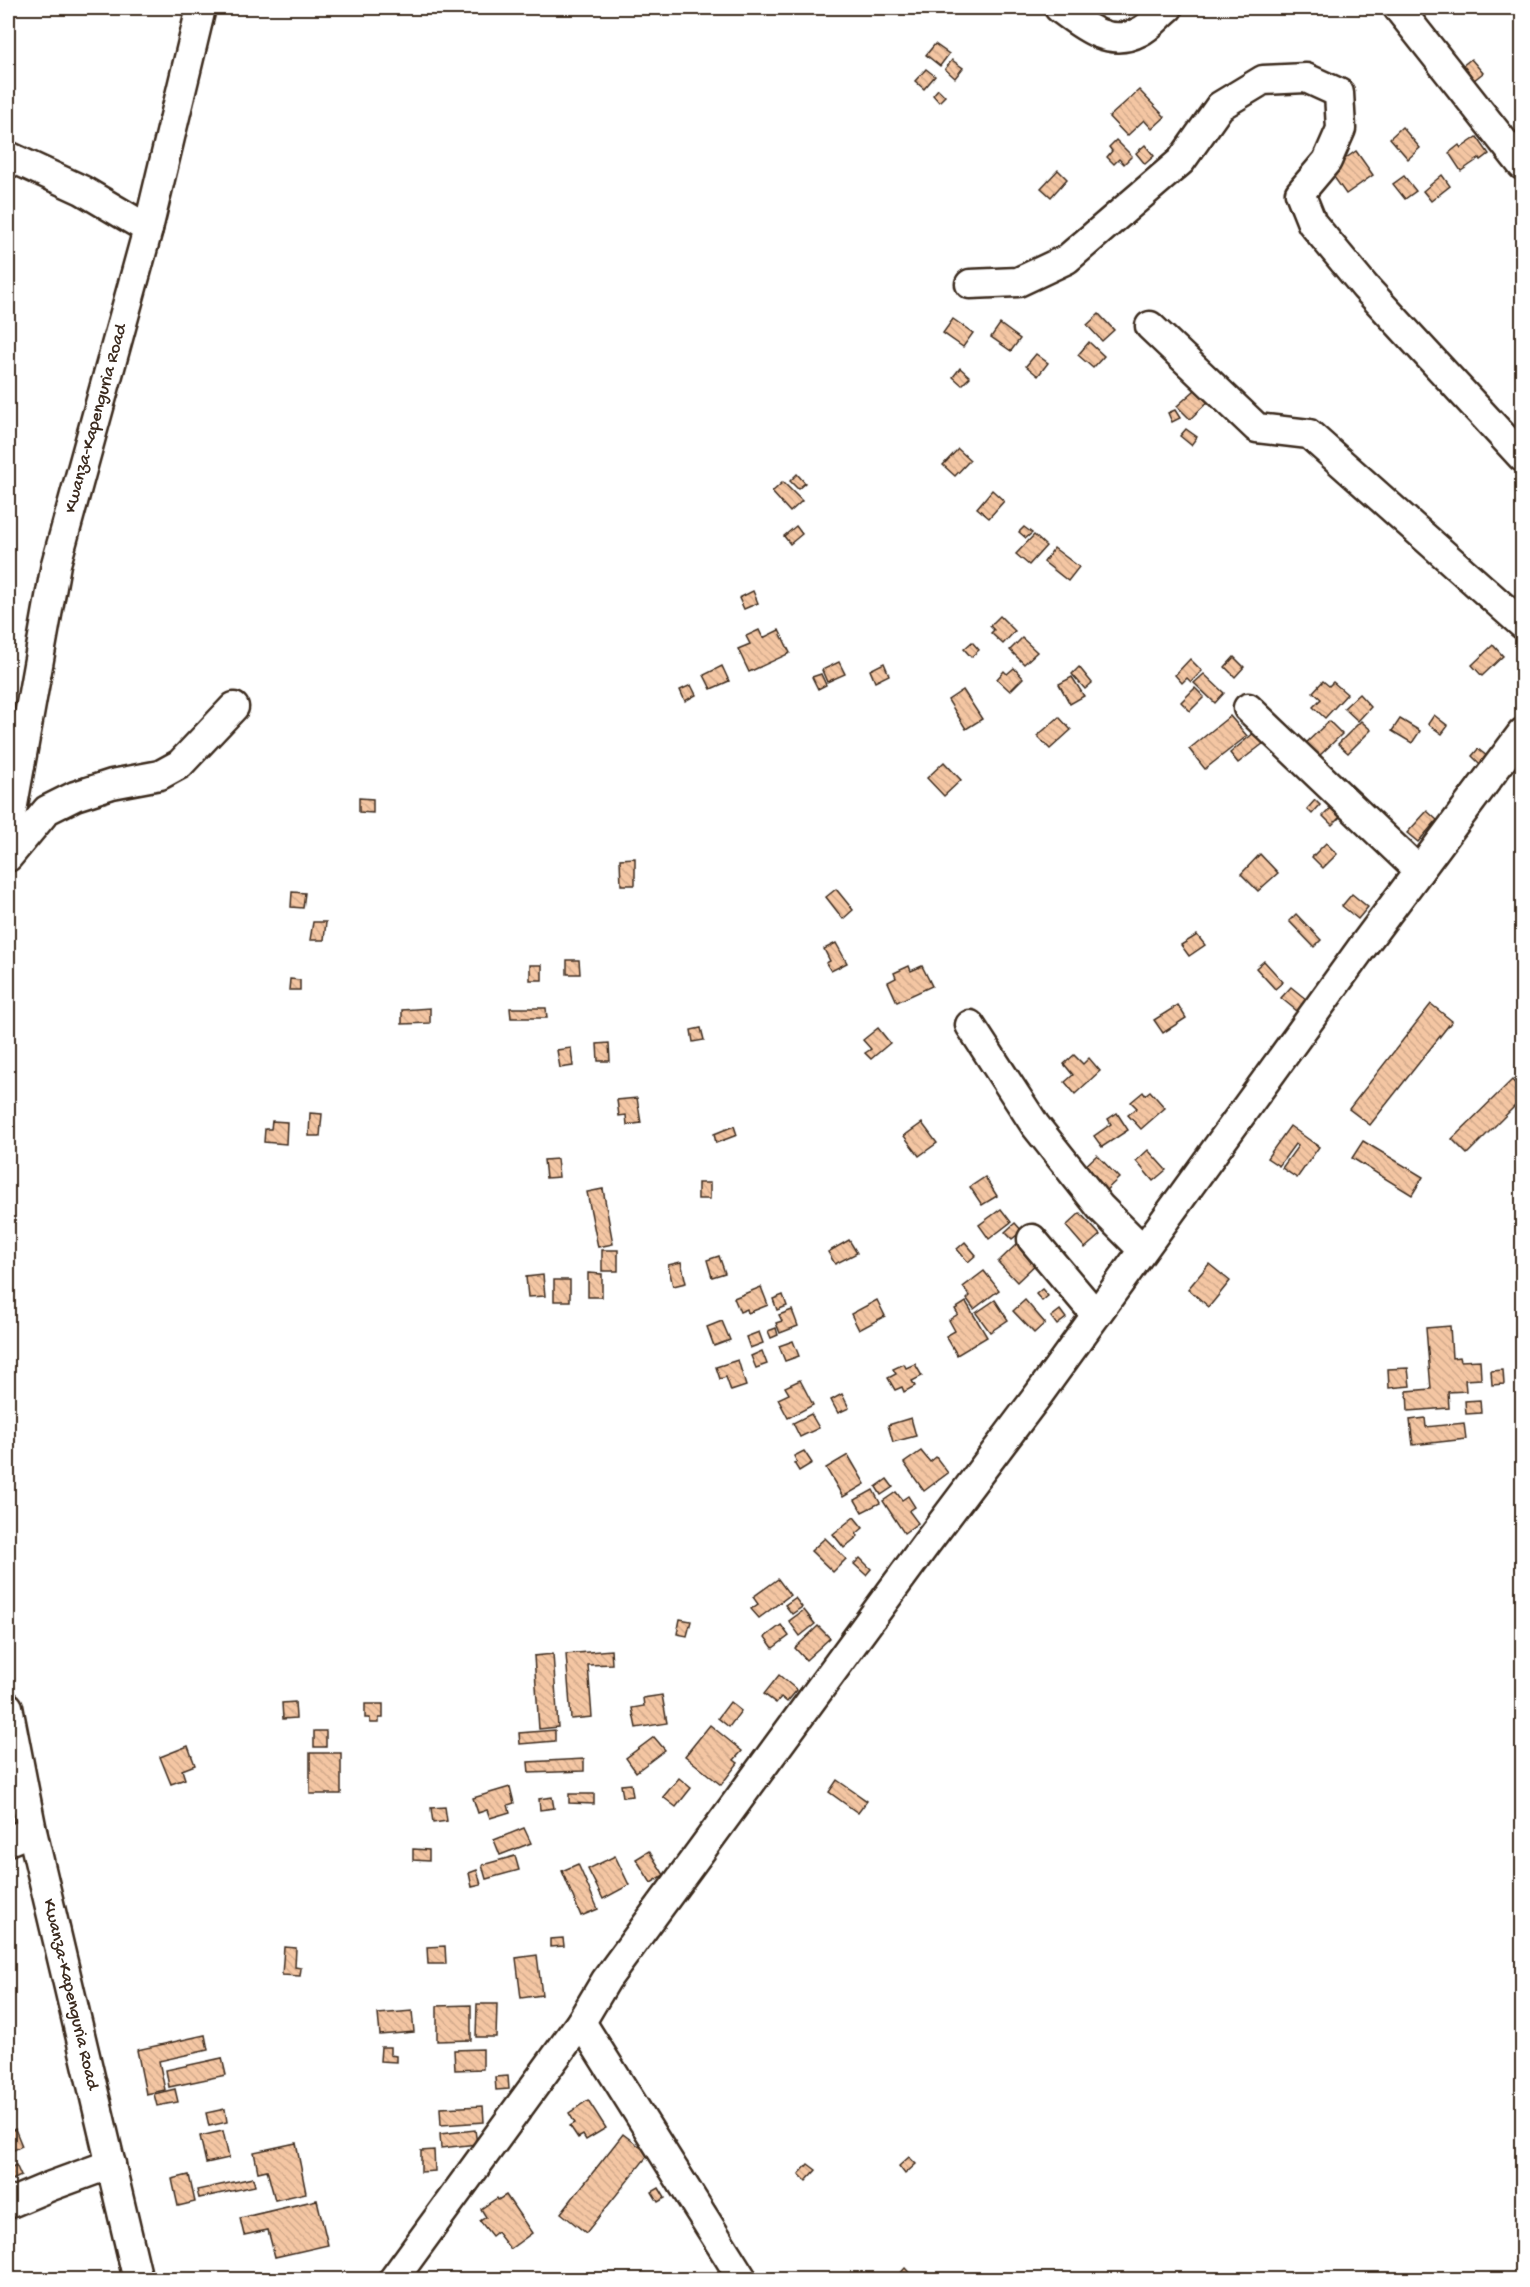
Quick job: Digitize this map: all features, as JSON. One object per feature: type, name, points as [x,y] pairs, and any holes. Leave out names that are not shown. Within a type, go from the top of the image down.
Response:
[{"type":"street","name":"Kwanza-Kapenguria Road","points":[[8,833],[56,564],[148,229],[201,8]]},
{"type":"street","points":[[1059,8],[1091,31],[1115,39],[1140,32],[1168,8]]},
{"type":"street","points":[[1398,8],[1522,165]]},
{"type":"street","points":[[970,284],[1018,282],[1067,259],[1181,161],[1220,106],[1263,80],[1306,78],[1339,93],[1341,129],[1327,161],[1300,192],[1312,223],[1365,287],[1522,457]]},
{"type":"street","points":[[8,156],[82,190],[148,229]]},
{"type":"street","points":[[1150,326],[1257,428],[1309,434],[1522,624]]},
{"type":"street","points":[[8,857],[47,810],[75,796],[112,784],[160,775],[180,764],[234,707]]},
{"type":"street","points":[[1248,708],[1419,871]]},
{"type":"street","points":[[393,2280],[581,2022],[606,1980],[1522,733]]},
{"type":"street","points":[[970,1025],[1035,1125],[1100,1207],[1142,1249]]},
{"type":"street","points":[[1032,1239],[1096,1315]]},
{"type":"street","name":"Kwanza-Kapenguria Road","points":[[8,1707],[20,1836],[111,2164],[138,2280]]},
{"type":"street","points":[[581,2022],[743,2280]]},
{"type":"street","points":[[8,2204],[111,2164]]},
{"type":"building","points":[[935,44],[949,54],[940,66],[926,55]]},
{"type":"building","points":[[1471,59],[1483,73],[1469,84],[1457,70]]},
{"type":"building","points":[[952,60],[963,68],[955,78],[945,69]]},
{"type":"building","points":[[926,69],[935,76],[924,89],[915,81]]},
{"type":"building","points":[[938,89],[945,96],[939,102],[933,95]]},
{"type":"building","points":[[1139,90],[1165,117],[1152,129],[1144,120],[1127,136],[1109,117]]},
{"type":"building","points":[[1402,127],[1420,148],[1408,159],[1390,138]]},
{"type":"building","points":[[1477,137],[1489,154],[1461,171],[1449,153],[1459,145],[1461,148]]},
{"type":"building","points":[[1116,140],[1132,156],[1124,164],[1119,159],[1114,164],[1107,157],[1112,151],[1109,147]]},
{"type":"building","points":[[1145,145],[1154,156],[1145,164],[1136,153]]},
{"type":"building","points":[[1356,151],[1373,175],[1346,194],[1329,170]]},
{"type":"building","points":[[1058,170],[1067,179],[1051,197],[1041,188]]},
{"type":"building","points":[[1442,175],[1450,186],[1431,201],[1423,191]]},
{"type":"building","points":[[1404,176],[1416,191],[1405,199],[1393,184]]},
{"type":"building","points":[[1099,314],[1114,330],[1102,341],[1087,325]]},
{"type":"building","points":[[953,319],[973,333],[963,347],[943,333]]},
{"type":"building","points":[[1000,324],[1020,339],[1011,351],[991,337]]},
{"type":"building","points":[[1089,342],[1104,356],[1093,368],[1078,355]]},
{"type":"building","points":[[1036,354],[1048,363],[1038,376],[1026,366]]},
{"type":"building","points":[[960,368],[970,377],[962,385],[953,377]]},
{"type":"building","points":[[1203,383],[1215,395],[1190,419],[1177,406]]},
{"type":"building","points":[[1175,410],[1180,418],[1172,422],[1168,413]]},
{"type":"building","points":[[1186,429],[1197,437],[1191,445],[1180,436]]},
{"type":"building","points":[[958,449],[970,460],[955,476],[943,465]]},
{"type":"building","points":[[797,474],[805,483],[798,489],[790,481]]},
{"type":"building","points":[[783,482],[802,501],[790,512],[772,492]]},
{"type":"building","points":[[992,490],[1004,501],[989,518],[977,508]]},
{"type":"building","points":[[796,526],[802,534],[790,544],[784,536]]},
{"type":"building","points":[[1024,527],[1032,533],[1026,538],[1019,532]]},
{"type":"building","points":[[1034,535],[1046,546],[1029,565],[1016,554]]},
{"type":"building","points":[[1054,548],[1079,567],[1068,581],[1044,562]]},
{"type":"building","points":[[753,591],[758,603],[744,609],[739,598]]},
{"type":"building","points":[[1000,616],[1015,631],[1003,644],[991,633],[994,630],[990,626]]},
{"type":"building","points":[[759,630],[763,638],[779,630],[790,653],[749,672],[738,649],[750,644],[746,636]]},
{"type":"building","points":[[1022,638],[1037,652],[1024,664],[1010,650]]},
{"type":"building","points":[[972,642],[979,650],[971,657],[964,649]]},
{"type":"building","points":[[1493,645],[1503,656],[1482,676],[1472,665]]},
{"type":"building","points":[[1234,657],[1244,667],[1235,677],[1225,667]]},
{"type":"building","points":[[1190,659],[1202,671],[1191,682],[1187,678],[1182,683],[1175,675]]},
{"type":"building","points":[[839,662],[845,674],[827,682],[822,670]]},
{"type":"building","points":[[884,663],[889,675],[875,682],[870,670]]},
{"type":"building","points":[[722,666],[729,681],[711,689],[704,675]]},
{"type":"building","points":[[1079,667],[1092,683],[1085,689],[1072,674]]},
{"type":"building","points":[[1014,668],[1023,678],[1010,691],[997,679],[1004,671],[1007,674]]},
{"type":"building","points":[[821,674],[826,685],[818,689],[812,677]]},
{"type":"building","points":[[1204,674],[1224,693],[1215,703],[1194,683]]},
{"type":"building","points":[[1072,677],[1084,696],[1070,704],[1059,684]]},
{"type":"building","points":[[1323,681],[1329,686],[1333,682],[1347,694],[1325,718],[1313,707],[1321,699],[1313,692]]},
{"type":"building","points":[[691,685],[696,695],[685,701],[680,690]]},
{"type":"building","points":[[1195,688],[1204,697],[1190,711],[1181,702]]},
{"type":"building","points":[[963,690],[982,719],[966,729],[948,700]]},
{"type":"building","points":[[1359,694],[1371,707],[1358,721],[1344,708]]},
{"type":"building","points":[[1434,715],[1448,726],[1442,734],[1428,724]]},
{"type":"building","points":[[1230,716],[1247,736],[1205,769],[1189,749]]},
{"type":"building","points":[[1059,717],[1071,730],[1050,749],[1037,736]]},
{"type":"building","points":[[1400,719],[1420,731],[1412,743],[1392,731]]},
{"type":"building","points":[[1329,721],[1342,734],[1317,758],[1304,745]]},
{"type":"building","points":[[1361,721],[1371,730],[1348,753],[1338,744]]},
{"type":"building","points":[[1255,732],[1264,743],[1238,763],[1230,753]]},
{"type":"building","points":[[1478,749],[1487,756],[1480,764],[1472,756]]},
{"type":"building","points":[[944,762],[961,780],[944,796],[927,778]]},
{"type":"building","points":[[359,798],[373,799],[373,813],[359,812]]},
{"type":"building","points":[[1315,800],[1320,805],[1312,814],[1307,809]]},
{"type":"building","points":[[1337,802],[1346,811],[1332,825],[1323,816]]},
{"type":"building","points":[[1427,811],[1437,820],[1418,842],[1407,833]]},
{"type":"building","points":[[1326,843],[1337,854],[1323,868],[1312,857]]},
{"type":"building","points":[[1260,854],[1278,873],[1258,891],[1241,874]]},
{"type":"building","points":[[635,858],[635,885],[621,885],[620,859]]},
{"type":"building","points":[[836,889],[853,910],[843,919],[826,897]]},
{"type":"building","points":[[292,892],[305,893],[303,908],[291,907]]},
{"type":"building","points":[[1352,894],[1368,907],[1358,919],[1342,906]]},
{"type":"building","points":[[1296,914],[1321,940],[1314,947],[1289,921]]},
{"type":"building","points":[[313,922],[326,922],[324,940],[310,940]]},
{"type":"building","points":[[1197,935],[1205,945],[1189,956],[1181,945]]},
{"type":"building","points":[[836,943],[847,963],[831,971],[826,963],[830,961],[824,949]]},
{"type":"building","points":[[567,960],[579,960],[580,974],[567,974]]},
{"type":"building","points":[[1264,961],[1283,982],[1275,989],[1256,968]]},
{"type":"building","points":[[530,965],[542,965],[542,980],[530,980]]},
{"type":"building","points":[[909,966],[911,971],[922,966],[932,986],[897,1002],[888,982],[896,978],[894,973]]},
{"type":"building","points":[[290,979],[300,980],[300,990],[289,990]]},
{"type":"building","points":[[1291,987],[1312,1004],[1302,1015],[1281,998]]},
{"type":"building","points":[[1431,1004],[1452,1021],[1370,1125],[1349,1109]]},
{"type":"building","points":[[1178,1005],[1186,1018],[1163,1033],[1154,1020]]},
{"type":"building","points":[[430,1008],[430,1023],[402,1024],[402,1010]]},
{"type":"building","points":[[510,1008],[546,1008],[547,1018],[511,1018]]},
{"type":"building","points":[[701,1028],[704,1040],[693,1042],[691,1030]]},
{"type":"building","points":[[878,1028],[890,1043],[871,1059],[865,1053],[871,1049],[863,1040]]},
{"type":"building","points":[[609,1043],[610,1061],[598,1061],[597,1044]]},
{"type":"building","points":[[571,1048],[573,1066],[560,1068],[557,1050]]},
{"type":"building","points":[[1074,1055],[1083,1064],[1089,1058],[1100,1071],[1075,1094],[1065,1082],[1073,1075],[1064,1064]]},
{"type":"building","points":[[1512,1080],[1522,1091],[1522,1099],[1467,1154],[1452,1139]]},
{"type":"building","points":[[1150,1091],[1165,1108],[1141,1129],[1128,1115],[1137,1108],[1131,1102],[1143,1092],[1145,1095]]},
{"type":"building","points":[[637,1098],[641,1123],[627,1125],[626,1115],[619,1116],[617,1100]]},
{"type":"building","points":[[310,1113],[322,1114],[320,1136],[309,1136]]},
{"type":"building","points":[[1117,1113],[1128,1130],[1102,1147],[1094,1136],[1111,1124],[1108,1119]]},
{"type":"building","points":[[272,1121],[287,1122],[286,1144],[264,1142],[265,1129],[271,1129]]},
{"type":"building","points":[[922,1123],[937,1143],[919,1156],[904,1136]]},
{"type":"building","points":[[734,1126],[737,1135],[716,1143],[714,1134]]},
{"type":"building","points":[[1290,1126],[1319,1147],[1297,1178],[1282,1168],[1298,1146],[1295,1144],[1279,1166],[1267,1158]]},
{"type":"building","points":[[1363,1141],[1423,1177],[1412,1195],[1352,1158]]},
{"type":"building","points":[[1148,1150],[1166,1170],[1153,1181],[1136,1161]]},
{"type":"building","points":[[1097,1155],[1119,1178],[1103,1193],[1081,1170]]},
{"type":"building","points":[[557,1159],[559,1177],[546,1178],[544,1160]]},
{"type":"building","points":[[985,1177],[997,1196],[982,1205],[970,1187]]},
{"type":"building","points":[[698,1183],[710,1183],[710,1199],[698,1199]]},
{"type":"building","points":[[603,1189],[613,1244],[598,1247],[587,1192]]},
{"type":"building","points":[[1001,1209],[1011,1222],[989,1239],[979,1225]]},
{"type":"building","points":[[1080,1213],[1100,1235],[1085,1248],[1066,1226]]},
{"type":"building","points":[[1015,1223],[1022,1231],[1012,1239],[1005,1232]]},
{"type":"building","points":[[1022,1239],[1041,1259],[1017,1282],[998,1262]]},
{"type":"building","points":[[849,1240],[857,1253],[835,1264],[828,1252]]},
{"type":"building","points":[[965,1242],[976,1255],[968,1262],[957,1249]]},
{"type":"building","points":[[602,1250],[618,1250],[618,1271],[602,1271]]},
{"type":"building","points":[[719,1256],[725,1273],[712,1277],[707,1260]]},
{"type":"building","points":[[681,1262],[686,1283],[673,1286],[668,1265]]},
{"type":"building","points":[[1209,1264],[1230,1281],[1209,1307],[1188,1289]]},
{"type":"building","points":[[984,1271],[999,1290],[974,1309],[967,1299],[970,1296],[963,1287]]},
{"type":"building","points":[[588,1273],[602,1274],[602,1297],[588,1297]]},
{"type":"building","points":[[543,1275],[545,1296],[528,1297],[526,1277]]},
{"type":"building","points":[[554,1280],[570,1280],[570,1301],[554,1301]]},
{"type":"building","points":[[761,1287],[768,1305],[748,1313],[747,1309],[740,1312],[734,1298]]},
{"type":"building","points":[[1042,1289],[1048,1296],[1042,1301],[1036,1294]]},
{"type":"building","points":[[783,1295],[787,1306],[777,1310],[773,1299]]},
{"type":"building","points":[[877,1300],[885,1316],[859,1330],[851,1314]]},
{"type":"building","points":[[995,1300],[1008,1320],[990,1332],[976,1313]]},
{"type":"building","points":[[1025,1300],[1045,1323],[1034,1333],[1013,1311]]},
{"type":"building","points":[[966,1302],[987,1337],[957,1355],[946,1336],[955,1331],[949,1320],[958,1314],[955,1309]]},
{"type":"building","points":[[792,1310],[798,1326],[780,1333],[776,1323],[782,1321],[779,1315]]},
{"type":"building","points":[[1060,1310],[1066,1318],[1057,1325],[1051,1317]]},
{"type":"building","points":[[722,1321],[730,1340],[714,1346],[707,1327]]},
{"type":"building","points":[[1450,1326],[1452,1358],[1460,1357],[1461,1361],[1480,1360],[1481,1379],[1465,1380],[1466,1391],[1448,1392],[1449,1408],[1408,1411],[1407,1391],[1431,1389],[1426,1328]]},
{"type":"building","points":[[776,1328],[778,1335],[771,1338],[768,1331]]},
{"type":"building","points":[[759,1332],[763,1343],[750,1348],[746,1337]]},
{"type":"building","points":[[793,1341],[799,1356],[785,1361],[779,1346]]},
{"type":"building","points":[[762,1351],[767,1364],[756,1368],[751,1356]]},
{"type":"building","points":[[738,1360],[746,1386],[731,1391],[726,1377],[720,1379],[716,1367]]},
{"type":"building","points":[[904,1364],[906,1368],[915,1364],[922,1376],[912,1381],[915,1386],[904,1392],[902,1387],[895,1390],[888,1378],[896,1374],[893,1369]]},
{"type":"building","points":[[1408,1368],[1410,1386],[1389,1388],[1388,1369]]},
{"type":"building","points":[[1503,1370],[1504,1384],[1492,1385],[1491,1371]]},
{"type":"building","points":[[800,1380],[813,1405],[788,1418],[778,1399],[789,1394],[785,1387]]},
{"type":"building","points":[[842,1394],[849,1408],[838,1413],[831,1400]]},
{"type":"building","points":[[1480,1400],[1481,1413],[1466,1414],[1465,1401]]},
{"type":"building","points":[[811,1414],[819,1428],[800,1437],[793,1423]]},
{"type":"building","points":[[911,1418],[916,1436],[893,1442],[888,1425]]},
{"type":"building","points":[[1425,1418],[1426,1427],[1464,1423],[1466,1439],[1413,1445],[1410,1420]]},
{"type":"building","points":[[804,1451],[812,1463],[799,1471],[794,1463],[797,1462],[794,1456]]},
{"type":"building","points":[[921,1451],[930,1462],[936,1457],[948,1473],[924,1491],[904,1463]]},
{"type":"building","points":[[848,1455],[865,1484],[843,1497],[826,1468]]},
{"type":"building","points":[[887,1479],[893,1487],[881,1495],[876,1487]]},
{"type":"building","points":[[873,1490],[880,1503],[862,1512],[855,1500]]},
{"type":"building","points":[[896,1492],[902,1500],[908,1496],[915,1507],[909,1511],[918,1523],[904,1533],[883,1501]]},
{"type":"building","points":[[854,1517],[863,1528],[856,1534],[858,1536],[844,1548],[833,1534]]},
{"type":"building","points":[[825,1538],[846,1559],[833,1572],[811,1551]]},
{"type":"building","points":[[860,1558],[871,1569],[866,1575],[854,1564]]},
{"type":"building","points":[[778,1579],[790,1595],[759,1618],[751,1609],[758,1604],[753,1597]]},
{"type":"building","points":[[795,1598],[802,1607],[792,1614],[785,1605]]},
{"type":"building","points":[[804,1610],[815,1624],[800,1636],[789,1621]]},
{"type":"building","points":[[680,1619],[691,1621],[687,1636],[677,1634]]},
{"type":"building","points":[[781,1625],[789,1636],[773,1648],[765,1637]]},
{"type":"building","points":[[818,1626],[830,1638],[806,1660],[795,1648]]},
{"type":"building","points":[[611,1650],[612,1664],[588,1665],[592,1717],[571,1719],[566,1654]]},
{"type":"building","points":[[553,1654],[558,1727],[539,1729],[534,1656]]},
{"type":"building","points":[[779,1675],[797,1690],[787,1702],[781,1697],[776,1703],[764,1694]]},
{"type":"building","points":[[662,1695],[667,1723],[636,1728],[632,1708],[644,1706],[643,1698]]},
{"type":"building","points":[[295,1702],[296,1718],[283,1719],[282,1703]]},
{"type":"building","points":[[730,1702],[741,1711],[729,1727],[718,1718]]},
{"type":"building","points":[[365,1704],[383,1704],[383,1718],[379,1718],[379,1723],[370,1723],[370,1718],[365,1718]]},
{"type":"building","points":[[710,1725],[742,1751],[734,1760],[738,1763],[721,1785],[685,1756]]},
{"type":"building","points":[[555,1730],[555,1741],[520,1744],[519,1733]]},
{"type":"building","points":[[314,1731],[326,1731],[326,1747],[314,1747]]},
{"type":"building","points":[[654,1737],[665,1750],[636,1772],[626,1758]]},
{"type":"building","points":[[188,1746],[195,1765],[182,1770],[185,1779],[171,1784],[160,1757]]},
{"type":"building","points":[[310,1753],[341,1753],[341,1794],[310,1794]]},
{"type":"building","points":[[584,1759],[584,1771],[529,1773],[528,1762]]},
{"type":"building","points":[[679,1778],[691,1788],[676,1807],[663,1797]]},
{"type":"building","points":[[837,1780],[867,1801],[858,1813],[829,1792]]},
{"type":"building","points":[[631,1784],[633,1796],[623,1797],[621,1785]]},
{"type":"building","points":[[510,1787],[514,1803],[508,1805],[510,1812],[490,1818],[487,1810],[478,1813],[473,1798]]},
{"type":"building","points":[[569,1794],[594,1794],[594,1804],[569,1803]]},
{"type":"building","points":[[552,1797],[554,1808],[540,1810],[539,1799]]},
{"type":"building","points":[[445,1807],[447,1821],[433,1823],[431,1808]]},
{"type":"building","points":[[524,1828],[531,1843],[500,1855],[494,1840]]},
{"type":"building","points":[[413,1849],[429,1850],[429,1861],[413,1860]]},
{"type":"building","points":[[649,1851],[664,1875],[651,1883],[636,1859]]},
{"type":"building","points":[[515,1856],[519,1870],[486,1879],[482,1865]]},
{"type":"building","points":[[615,1856],[629,1885],[603,1899],[588,1869]]},
{"type":"building","points":[[578,1864],[598,1909],[581,1916],[562,1871]]},
{"type":"building","points":[[477,1870],[481,1885],[472,1887],[469,1873]]},
{"type":"building","points":[[563,1938],[564,1946],[550,1947],[550,1939]]},
{"type":"building","points":[[445,1946],[446,1964],[428,1964],[427,1947]]},
{"type":"building","points":[[284,1947],[296,1948],[295,1967],[301,1968],[300,1976],[282,1975]]},
{"type":"building","points":[[537,1955],[542,1995],[521,1998],[516,1958]]},
{"type":"building","points":[[477,2004],[497,2004],[496,2037],[476,2037]]},
{"type":"building","points":[[471,2005],[471,2040],[437,2041],[437,2006]]},
{"type":"building","points":[[412,2011],[414,2032],[380,2035],[378,2014]]},
{"type":"building","points":[[205,2035],[208,2050],[159,2061],[165,2090],[146,2094],[137,2050]]},
{"type":"building","points":[[381,2047],[390,2047],[390,2055],[396,2056],[396,2062],[380,2061]]},
{"type":"building","points":[[483,2049],[483,2069],[455,2070],[454,2050]]},
{"type":"building","points":[[222,2058],[226,2075],[169,2087],[166,2070]]},
{"type":"building","points":[[508,2076],[509,2089],[496,2090],[495,2077]]},
{"type":"building","points":[[175,2089],[178,2102],[157,2106],[154,2094]]},
{"type":"building","points":[[588,2100],[606,2128],[586,2140],[583,2135],[578,2138],[570,2126],[575,2123],[569,2113]]},
{"type":"building","points":[[483,2106],[484,2122],[441,2125],[440,2108]]},
{"type":"building","points":[[225,2109],[227,2122],[209,2126],[206,2113]]},
{"type":"building","points":[[15,2129],[22,2146],[8,2153],[8,2132]]},
{"type":"building","points":[[475,2130],[477,2144],[441,2148],[440,2134]]},
{"type":"building","points":[[223,2131],[229,2158],[206,2163],[200,2136]]},
{"type":"building","points":[[623,2134],[649,2154],[586,2233],[561,2213]]},
{"type":"building","points":[[296,2143],[306,2193],[275,2200],[267,2170],[258,2172],[254,2152]]},
{"type":"building","points":[[434,2150],[435,2171],[421,2172],[421,2151]]},
{"type":"building","points":[[909,2157],[916,2164],[905,2174],[899,2166]]},
{"type":"building","points":[[808,2164],[816,2170],[806,2181],[799,2174]]},
{"type":"building","points":[[16,2165],[21,2176],[8,2182],[8,2169]]},
{"type":"building","points":[[189,2175],[195,2202],[178,2206],[172,2179]]},
{"type":"building","points":[[253,2178],[255,2186],[199,2198],[197,2190]]},
{"type":"building","points":[[659,2188],[665,2198],[658,2202],[652,2192]]},
{"type":"building","points":[[506,2195],[532,2233],[510,2249],[497,2232],[492,2236],[480,2221],[486,2217],[481,2209]]},
{"type":"building","points":[[317,2200],[328,2245],[275,2257],[268,2230],[244,2235],[240,2218]]},
{"type":"building","points":[[905,2268],[916,2280],[894,2280]]}]
